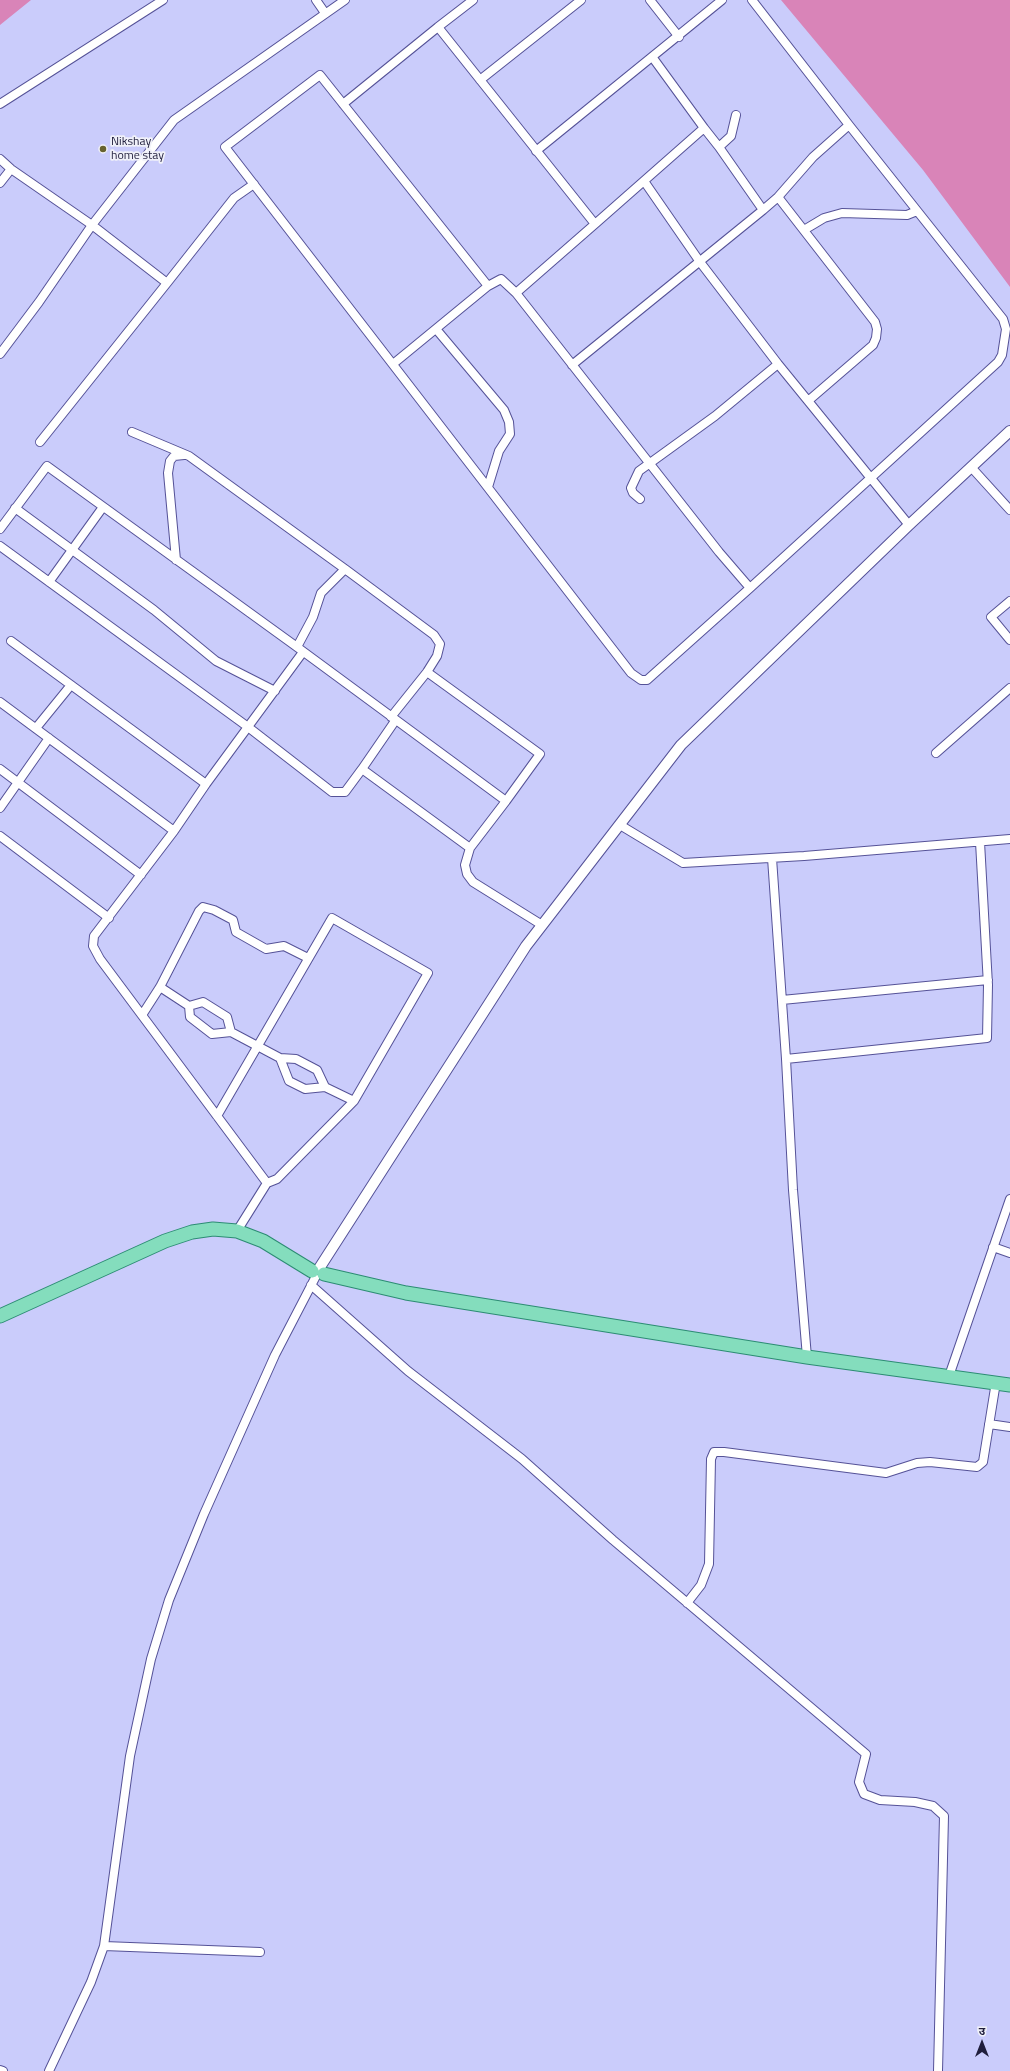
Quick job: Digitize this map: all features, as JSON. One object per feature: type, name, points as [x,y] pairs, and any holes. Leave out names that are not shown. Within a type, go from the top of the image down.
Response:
[{"type":"main road","points":[[0,1316],[165,1241],[192,1232],[213,1229],[237,1231],[263,1241],[316,1275],[406,1293],[807,1357],[1010,1385]]},
{"type":"street","points":[[0,104],[163,0]]},
{"type":"street","points":[[316,0],[325,13]]},
{"type":"street","points":[[0,354],[39,302],[92,225],[174,120],[345,0]]},
{"type":"street","points":[[343,104],[473,0]]},
{"type":"street","points":[[480,80],[581,0]]},
{"type":"street","points":[[650,0],[679,37]]},
{"type":"street","points":[[536,151],[679,37],[722,0]]},
{"type":"street","points":[[488,286],[320,75],[225,147],[631,673],[641,680],[647,680],[662,668],[998,362],[1004,348],[1006,329],[1003,319],[752,0]]},
{"type":"street","points":[[438,27],[595,224]]},
{"type":"street","points":[[652,58],[719,147],[763,210]]},
{"type":"street","points":[[719,147],[731,136],[736,115]]},
{"type":"street","points":[[572,365],[763,210],[778,197],[813,157],[849,125]]},
{"type":"street","points":[[516,293],[704,128]]},
{"type":"street","points":[[0,159],[11,169],[92,225],[166,283]]},
{"type":"street","points":[[0,183],[11,169]]},
{"type":"street","points":[[644,181],[700,262],[778,364],[909,525]]},
{"type":"street","points":[[40,442],[234,198],[254,184]]},
{"type":"street","points":[[778,197],[875,322],[877,329],[876,338],[872,345],[808,401]]},
{"type":"street","points":[[804,230],[824,218],[842,213],[907,215],[917,211]]},
{"type":"street","points":[[393,364],[488,286],[501,279],[516,293],[649,463],[750,588]]},
{"type":"street","points":[[436,329],[504,410],[509,422],[510,434],[499,451],[488,487]]},
{"type":"street","points":[[1004,348],[1010,354]]},
{"type":"street","points":[[640,499],[633,493],[631,484],[636,474],[715,416],[778,364]]},
{"type":"street","points":[[49,2071],[91,1982],[104,1946],[130,1756],[151,1659],[166,1608],[204,1514],[275,1355],[316,1275],[526,946],[681,745],[909,525],[1010,431]]},
{"type":"street","points":[[0,546],[248,727],[332,792],[345,792],[362,769],[393,719],[427,672],[440,649],[438,639],[345,569],[189,456],[132,432]]},
{"type":"street","points":[[176,560],[168,473],[170,461],[174,456],[180,454],[189,456]]},
{"type":"street","points":[[0,529],[47,466],[506,801]]},
{"type":"street","points":[[971,467],[1010,510]]},
{"type":"street","points":[[49,582],[103,507]]},
{"type":"street","points":[[16,508],[154,610],[216,661],[274,691]]},
{"type":"street","points":[[267,1182],[100,959],[93,946],[94,936],[174,831],[206,784],[274,691],[300,650],[321,593],[345,569]]},
{"type":"street","points":[[1010,601],[991,617],[1010,640]]},
{"type":"street","points":[[11,641],[206,784]]},
{"type":"street","points":[[427,672],[540,754],[470,848],[465,866],[467,874],[473,882],[542,925]]},
{"type":"street","points":[[36,728],[71,685]]},
{"type":"street","points":[[936,753],[1010,688]]},
{"type":"street","points":[[0,702],[174,831]]},
{"type":"street","points":[[0,808],[49,738]]},
{"type":"street","points":[[0,769],[141,875]]},
{"type":"street","points":[[362,769],[470,848]]},
{"type":"street","points":[[620,825],[683,863],[772,858],[1010,839]]},
{"type":"street","points":[[0,836],[109,918]]},
{"type":"street","points":[[786,1059],[987,1038],[988,980],[980,842]]},
{"type":"street","points":[[772,858],[786,1059],[793,1190],[807,1357]]},
{"type":"street","points":[[142,1015],[160,987],[199,911],[203,907],[214,910],[233,920],[236,932],[266,949],[284,946],[308,958]]},
{"type":"street","points":[[217,1116],[332,918],[428,973],[354,1101],[277,1179],[267,1182],[237,1231]]},
{"type":"street","points":[[782,1000],[988,980]]},
{"type":"street","points":[[160,987],[189,1006],[203,1002],[227,1017],[231,1032]]},
{"type":"street","points":[[189,1006],[190,1017],[212,1034],[231,1032],[280,1058],[296,1059],[317,1070],[325,1087]]},
{"type":"street","points":[[280,1058],[289,1081],[305,1089],[325,1087],[354,1101]]},
{"type":"street","points":[[949,1376],[1010,1199]]},
{"type":"street","points":[[993,1247],[1010,1253]]},
{"type":"street","points":[[316,1275],[408,1371],[522,1459],[613,1540],[866,1754],[859,1782],[864,1794],[880,1800],[915,1802],[933,1806],[944,1816],[938,2071]]},
{"type":"street","points":[[687,1603],[701,1585],[709,1564],[711,1458],[714,1452],[724,1452],[886,1473],[923,1463],[972,1468],[980,1466],[983,1462],[996,1382]]},
{"type":"street","points":[[989,1424],[1010,1427]]},
{"type":"street","points":[[104,1946],[260,1952]]},
{"type":"shaded area","points":[[0,0],[31,0],[0,25]]},
{"type":"shaded area","points":[[781,0],[1010,0],[1010,287],[923,170]]},
{"type":"place","name":"Nikshay home stay","points":[[103,149]]}]
